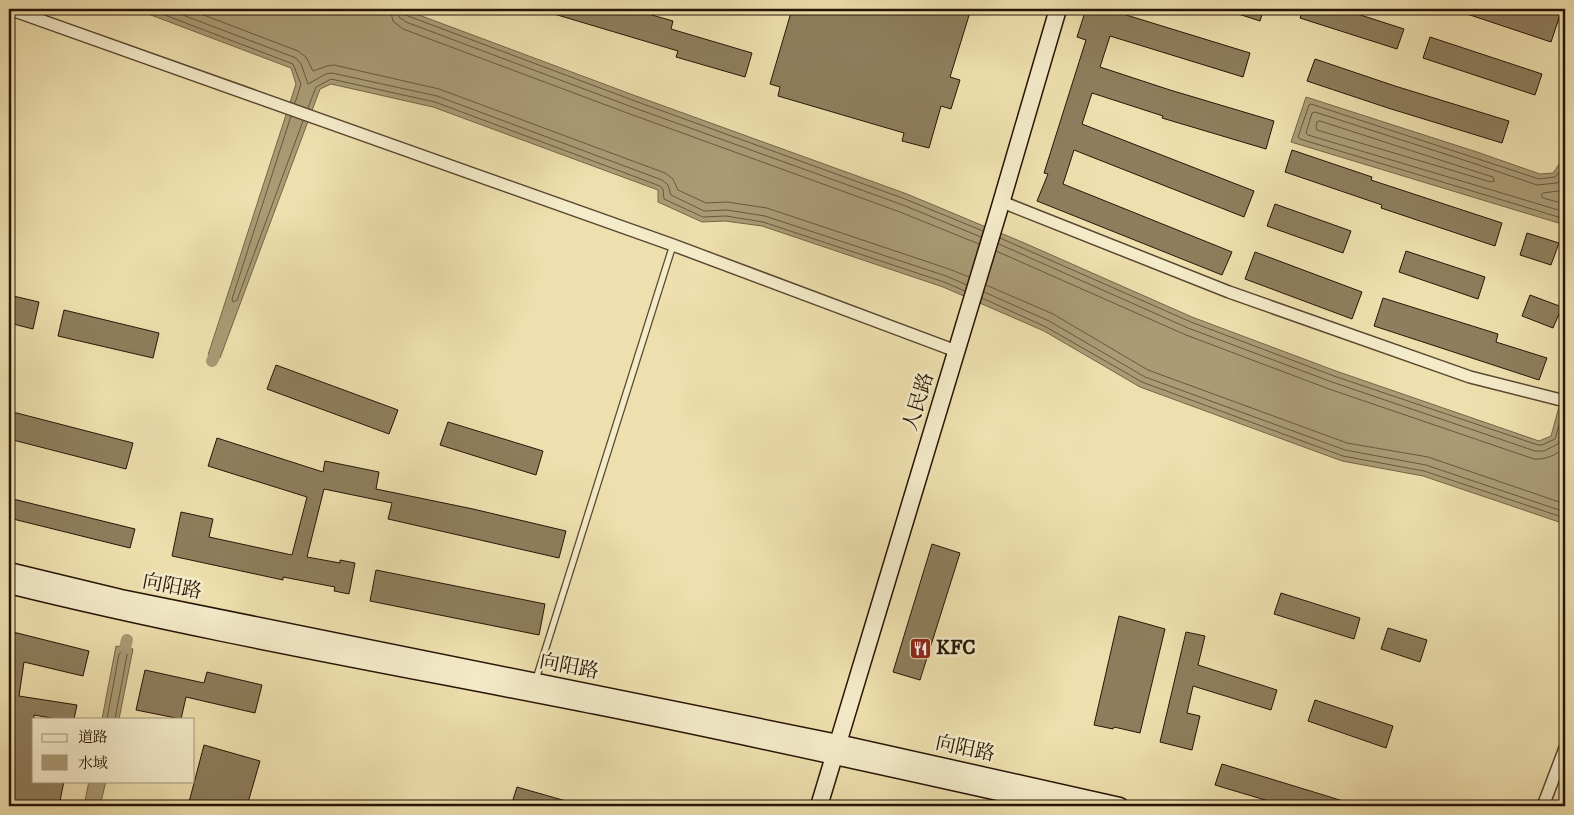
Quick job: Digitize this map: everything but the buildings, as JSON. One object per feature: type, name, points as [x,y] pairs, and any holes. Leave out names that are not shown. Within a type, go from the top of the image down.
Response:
[{"type":"street","points":[[9,9],[673,245],[956,351]]},
{"type":"street","name":"人民路","points":[[819,806],[1002,202],[1058,9]]},
{"type":"street","points":[[1002,202],[1229,292],[1470,377],[1565,401]]},
{"type":"street","name":"向阳路","points":[[9,571],[121,598],[535,682],[836,750],[1062,806]]},
{"type":"street","name":"向阳路","points":[[9,585],[116,611],[601,707],[836,750],[1120,806]]},
{"type":"street","points":[[1543,806],[1565,748]]},
{"type":"lane","points":[[535,682],[673,245]]},
{"type":"water","points":[[135,9],[403,9],[907,194],[1192,317],[1336,371],[1539,441],[1551,436],[1565,385],[1565,524],[1423,476],[1342,461],[1140,387],[1044,331],[943,287],[762,226],[725,221],[702,222],[658,202],[658,190],[433,107],[331,84],[320,89],[220,358],[208,355],[296,84],[291,68]]},
{"type":"water","points":[[1306,97],[1540,174],[1553,173],[1565,156],[1565,225],[1291,142]]},
{"type":"water","points":[[116,646],[133,649],[119,718],[102,718]]},
{"type":"water","points":[[89,782],[106,782],[100,806],[84,806]]},
{"type":"waterway","points":[[212,361],[214,357]]},
{"type":"waterway","points":[[125,648],[127,640]]},
{"type":"place","name":"KFC","points":[[920,648]]}]
